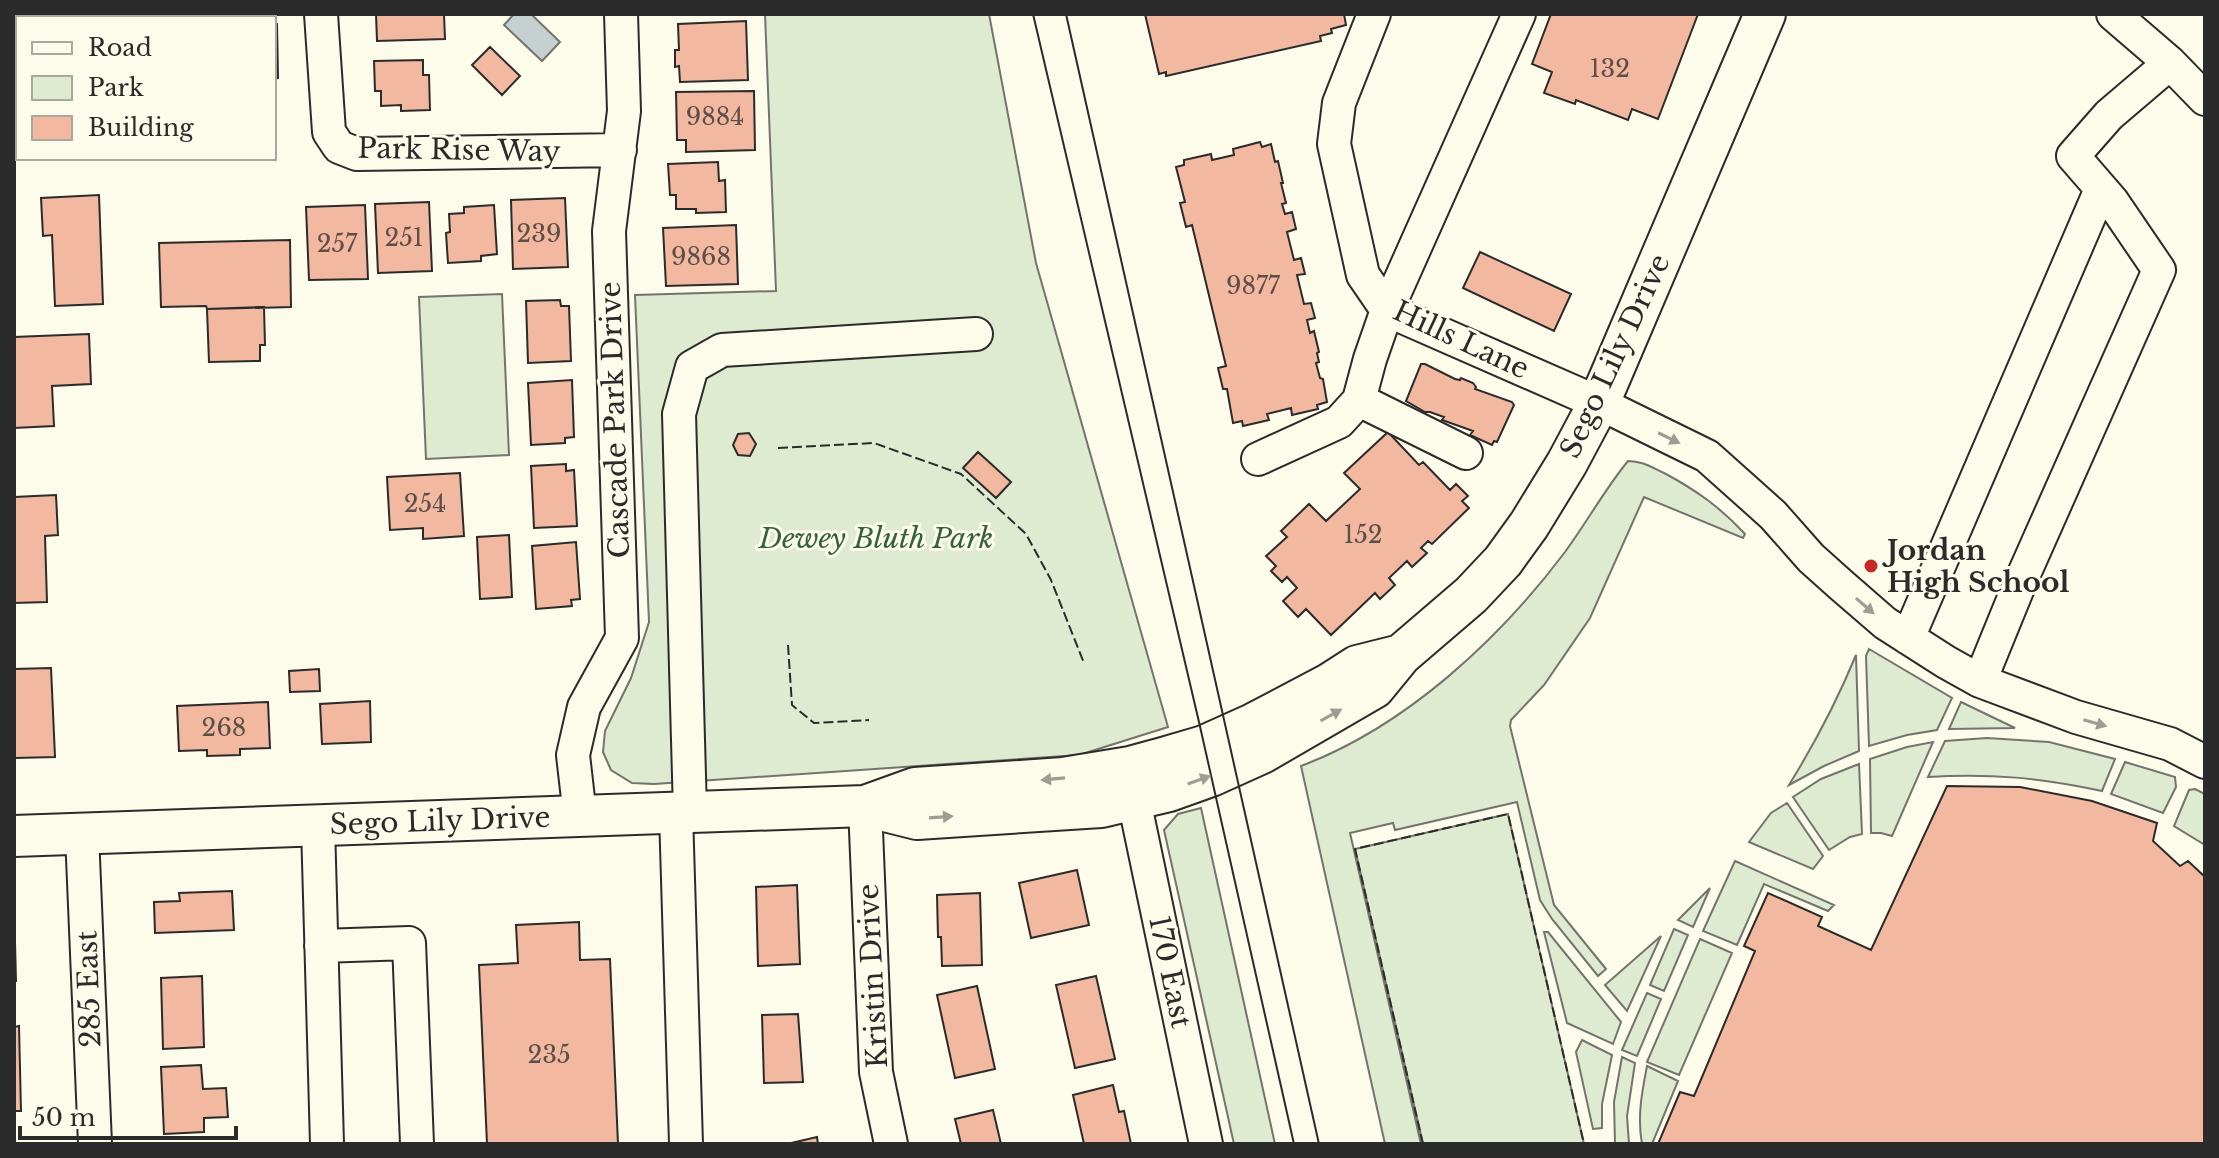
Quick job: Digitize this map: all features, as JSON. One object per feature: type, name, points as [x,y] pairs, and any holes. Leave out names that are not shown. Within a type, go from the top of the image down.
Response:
[{"type":"main road","name":"Sego Lily Drive","points":[[14,836],[865,806],[917,819],[1071,809],[1134,800],[1211,776],[1262,753],[1374,688],[1401,655],[1471,595],[1503,561],[1529,525],[1599,403],[1765,14]]},
{"type":"main road","name":"Sego Lily Drive","points":[[865,806],[915,788],[1063,778],[1163,758],[1204,746],[1253,724],[1357,666],[1401,655]]},
{"type":"street","name":"Park Rise Way","points":[[321,14],[327,123],[333,140],[348,152],[620,150]]},
{"type":"street","name":"Cascade Park Drive","points":[[580,816],[573,755],[584,707],[622,638],[609,231],[624,111],[621,14]]},
{"type":"street","name":"Hills Lane","points":[[1374,14],[1339,103],[1334,144],[1363,275],[1387,310],[1599,403],[1707,456],[1773,515],[1811,558],[1885,623],[1980,681],[2076,717],[2170,744],[2205,762]]},
{"type":"street","points":[[1258,459],[1339,422],[1359,400],[1387,310],[1519,14]]},
{"type":"street","points":[[2113,14],[2170,63],[2205,99]]},
{"type":"street","points":[[1980,681],[2020,583],[2159,270],[2112,201],[2073,156],[2109,115],[2170,63]]},
{"type":"street","points":[[1908,638],[2101,189]]},
{"type":"street","points":[[686,1144],[679,414],[692,367],[722,350],[976,334]]},
{"type":"street","points":[[1359,400],[1466,453]]},
{"type":"street","name":"170 East","points":[[1134,800],[1206,1144]]},
{"type":"street","name":"Kristin Drive","points":[[865,806],[876,1072],[891,1144]]},
{"type":"street","points":[[318,826],[327,1144]]},
{"type":"street","name":"285 East","points":[[82,834],[95,1144]]},
{"type":"street","points":[[321,946],[409,943],[417,1144]]},
{"type":"green space","name":"Dewey Bluth Park","points":[[765,14],[989,14],[1036,263],[1168,727],[1079,755],[654,784],[632,783],[611,770],[603,752],[605,731],[631,678],[649,622],[635,295],[776,291]]},
{"type":"green space","points":[[502,294],[509,455],[426,459],[419,297]]},
{"type":"green space","points":[[1628,461],[1646,465],[1687,486],[1717,507],[1745,534],[1743,538],[1644,497],[1590,618],[1544,685],[1511,720],[1554,905],[1606,969],[1598,976],[1540,900],[1517,802],[1395,830],[1393,823],[1350,833],[1421,1144],[1385,1144],[1301,766],[1377,728],[1413,704],[1480,648],[1539,585]]},
{"type":"green space","points":[[1869,649],[1952,698],[1937,730],[1869,746],[1866,656]]},
{"type":"green space","points":[[1856,655],[1859,751],[1789,785],[1825,722]]},
{"type":"green space","points":[[1961,702],[2015,728],[1949,729]]},
{"type":"green space","points":[[1987,738],[2049,742],[2115,759],[2102,791],[2016,778],[1928,777],[1945,741]]},
{"type":"green space","points":[[1933,742],[1892,836],[1871,833],[1870,759]]},
{"type":"green space","points":[[2125,762],[2175,777],[2176,787],[2163,813],[2111,794]]},
{"type":"green space","points":[[1859,764],[1862,834],[1850,837],[1829,850],[1793,797],[1821,779]]},
{"type":"green space","points":[[2195,789],[2205,794],[2205,845],[2174,826],[2189,790]]},
{"type":"green space","points":[[1787,803],[1823,856],[1813,869],[1749,842],[1771,813]]},
{"type":"green space","points":[[1201,808],[1275,1144],[1234,1144],[1164,830],[1178,814]]},
{"type":"green space","points":[[1508,814],[1584,1144],[1423,1144],[1355,849]]},
{"type":"green space","points":[[1735,861],[1834,905],[1828,911],[1764,884],[1737,945],[1703,931]]},
{"type":"green space","points":[[1710,888],[1693,927],[1678,920]]},
{"type":"green space","points":[[1674,929],[1688,935],[1664,991],[1650,985]]},
{"type":"green space","points":[[1544,932],[1548,932],[1621,1022],[1613,1044],[1567,1023]]},
{"type":"green space","points":[[1661,936],[1627,1011],[1605,985]]},
{"type":"green space","points":[[1700,939],[1732,953],[1679,1075],[1647,1062]]},
{"type":"green space","points":[[1647,993],[1661,999],[1637,1056],[1622,1050]]},
{"type":"green space","points":[[1582,1040],[1612,1055],[1602,1104],[1602,1128],[1593,1129],[1576,1052]]},
{"type":"green space","points":[[1622,1057],[1635,1063],[1627,1116],[1629,1144],[1615,1143],[1614,1102]]},
{"type":"green space","points":[[1647,1066],[1678,1081],[1652,1144],[1642,1144],[1640,1114]]},
{"type":"shaded area","points":[[514,14],[531,14],[560,42],[542,61],[504,25]]},
{"type":"building","points":[[376,14],[444,14],[445,39],[377,41]]},
{"type":"building","points":[[1145,14],[1344,14],[1346,25],[1320,36],[1321,41],[1166,76],[1166,72],[1159,74]]},
{"type":"building","points":[[1551,14],[1698,14],[1658,119],[1632,109],[1628,120],[1576,100],[1575,104],[1544,93],[1552,72],[1532,64]]},
{"type":"building","points":[[746,21],[748,80],[680,82],[679,66],[675,67],[675,50],[679,50],[678,24]]},
{"type":"building","points":[[276,24],[277,24],[276,78]]},
{"type":"building","points":[[490,47],[520,76],[502,95],[472,65]]},
{"type":"building","points":[[16,60],[16,97],[15,97]]},
{"type":"building","points":[[423,60],[423,75],[429,75],[430,110],[401,111],[401,105],[381,106],[381,91],[375,91],[374,61]]},
{"type":"building","points":[[754,91],[755,150],[686,152],[686,140],[677,140],[676,92]]},
{"type":"building","points":[[1260,142],[1262,147],[1271,144],[1283,183],[1285,214],[1292,212],[1296,229],[1287,232],[1294,260],[1301,258],[1305,274],[1297,275],[1304,304],[1311,303],[1315,318],[1307,320],[1310,333],[1314,331],[1319,352],[1319,362],[1316,363],[1327,402],[1317,405],[1318,409],[1292,415],[1291,408],[1267,414],[1269,420],[1243,426],[1242,421],[1233,423],[1227,389],[1223,389],[1218,368],[1226,366],[1192,225],[1186,227],[1180,203],[1185,202],[1176,167],[1184,165],[1184,160],[1211,154],[1212,160],[1234,155],[1233,149]]},
{"type":"building","points":[[718,162],[719,181],[725,180],[726,212],[696,213],[696,209],[676,209],[676,195],[670,195],[668,164]]},
{"type":"building","points":[[99,195],[103,304],[55,306],[52,235],[43,236],[41,198]]},
{"type":"building","points":[[565,198],[568,267],[513,269],[511,200]]},
{"type":"building","points":[[429,202],[432,271],[378,273],[375,204]]},
{"type":"building","points":[[365,205],[368,279],[309,280],[306,207]]},
{"type":"building","points":[[494,205],[497,254],[481,256],[481,261],[448,263],[446,233],[450,232],[449,214],[464,213],[464,207]]},
{"type":"building","points":[[736,225],[738,284],[666,286],[663,228]]},
{"type":"building","points":[[290,240],[291,307],[161,307],[159,243]]},
{"type":"building","points":[[1480,252],[1571,294],[1554,331],[1463,288]]},
{"type":"building","points":[[560,300],[561,306],[569,306],[571,361],[528,363],[526,301]]},
{"type":"building","points":[[264,307],[265,345],[260,345],[260,361],[209,362],[207,309]]},
{"type":"building","points":[[89,334],[91,384],[52,386],[54,426],[14,428],[14,337]]},
{"type":"building","points":[[1421,364],[1455,379],[1473,383],[1475,389],[1512,402],[1514,405],[1497,442],[1494,441],[1492,445],[1470,435],[1473,431],[1442,420],[1444,417],[1425,412],[1406,401]]},
{"type":"building","points":[[572,380],[574,437],[565,438],[565,443],[531,445],[528,383]]},
{"type":"building","points":[[1388,432],[1419,465],[1423,462],[1450,490],[1456,484],[1468,496],[1462,501],[1469,508],[1432,544],[1428,541],[1421,548],[1427,553],[1412,567],[1407,561],[1389,578],[1395,585],[1380,599],[1375,593],[1331,635],[1306,609],[1298,617],[1283,601],[1297,588],[1287,577],[1282,582],[1271,571],[1276,566],[1266,556],[1287,537],[1281,531],[1309,504],[1326,521],[1360,489],[1344,473]]},
{"type":"building","points":[[749,433],[756,444],[750,456],[738,455],[733,445],[738,434]]},
{"type":"building","points":[[978,452],[1011,482],[996,498],[963,468]]},
{"type":"building","points":[[566,464],[566,471],[574,470],[577,526],[534,528],[531,466]]},
{"type":"building","points":[[460,473],[464,536],[423,539],[423,528],[390,530],[387,477]]},
{"type":"building","points":[[56,495],[58,535],[45,536],[47,602],[14,603],[14,497]]},
{"type":"building","points":[[509,535],[512,597],[480,599],[477,537]]},
{"type":"building","points":[[576,542],[580,599],[571,600],[572,606],[536,609],[532,546]]},
{"type":"building","points":[[51,668],[55,757],[15,758],[14,669]]},
{"type":"building","points":[[319,669],[320,691],[290,692],[289,671]]},
{"type":"building","points":[[370,701],[371,742],[322,744],[320,704]]},
{"type":"building","points":[[268,702],[270,748],[240,749],[240,755],[207,756],[207,750],[179,751],[177,706]]},
{"type":"building","points":[[1947,786],[2020,787],[2092,801],[2157,823],[2153,841],[2180,866],[2188,861],[2205,877],[2205,1144],[1658,1144],[1680,1092],[1694,1096],[1755,951],[1744,946],[1768,893],[1822,917],[1818,926],[1871,950]]},
{"type":"building","points":[[1077,870],[1089,925],[1031,938],[1019,883]]},
{"type":"building","points":[[797,885],[800,964],[758,966],[756,887]]},
{"type":"building","points":[[232,891],[234,930],[155,933],[154,902],[180,901],[179,893]]},
{"type":"building","points":[[980,893],[982,965],[942,966],[937,895]]},
{"type":"building","points":[[14,903],[16,981],[14,981]]},
{"type":"building","points":[[579,922],[580,960],[610,959],[618,1144],[487,1144],[479,965],[518,963],[516,925]]},
{"type":"building","points":[[202,976],[204,1047],[163,1049],[161,978]]},
{"type":"building","points":[[1096,976],[1115,1059],[1075,1068],[1056,985]]},
{"type":"building","points":[[977,986],[995,1069],[955,1078],[937,995]]},
{"type":"building","points":[[798,1014],[803,1082],[764,1083],[762,1015]]},
{"type":"building","points":[[19,1026],[21,1111],[14,1111],[14,1027]]},
{"type":"building","points":[[201,1065],[203,1089],[226,1088],[228,1117],[204,1118],[204,1132],[164,1134],[161,1067]]},
{"type":"building","points":[[1113,1085],[1119,1112],[1124,1111],[1131,1144],[1084,1144],[1073,1095]]},
{"type":"building","points":[[993,1110],[1001,1144],[961,1144],[955,1119]]},
{"type":"building","points":[[817,1137],[818,1144],[787,1144]]},
{"type":"tram line","points":[[1033,14],[1199,722],[1294,1144]]},
{"type":"tram line","points":[[1066,14],[1319,1144]]},
{"type":"fence","points":[[778,448],[874,443],[961,474],[1026,534],[1051,580],[1084,663]]},
{"type":"fence","points":[[788,645],[792,705],[814,723],[869,720]]},
{"type":"fence","points":[[1423,1144],[1355,849],[1508,814],[1584,1144]]},
{"type":"place","name":"Jordan High School","points":[[1871,566]]}]
